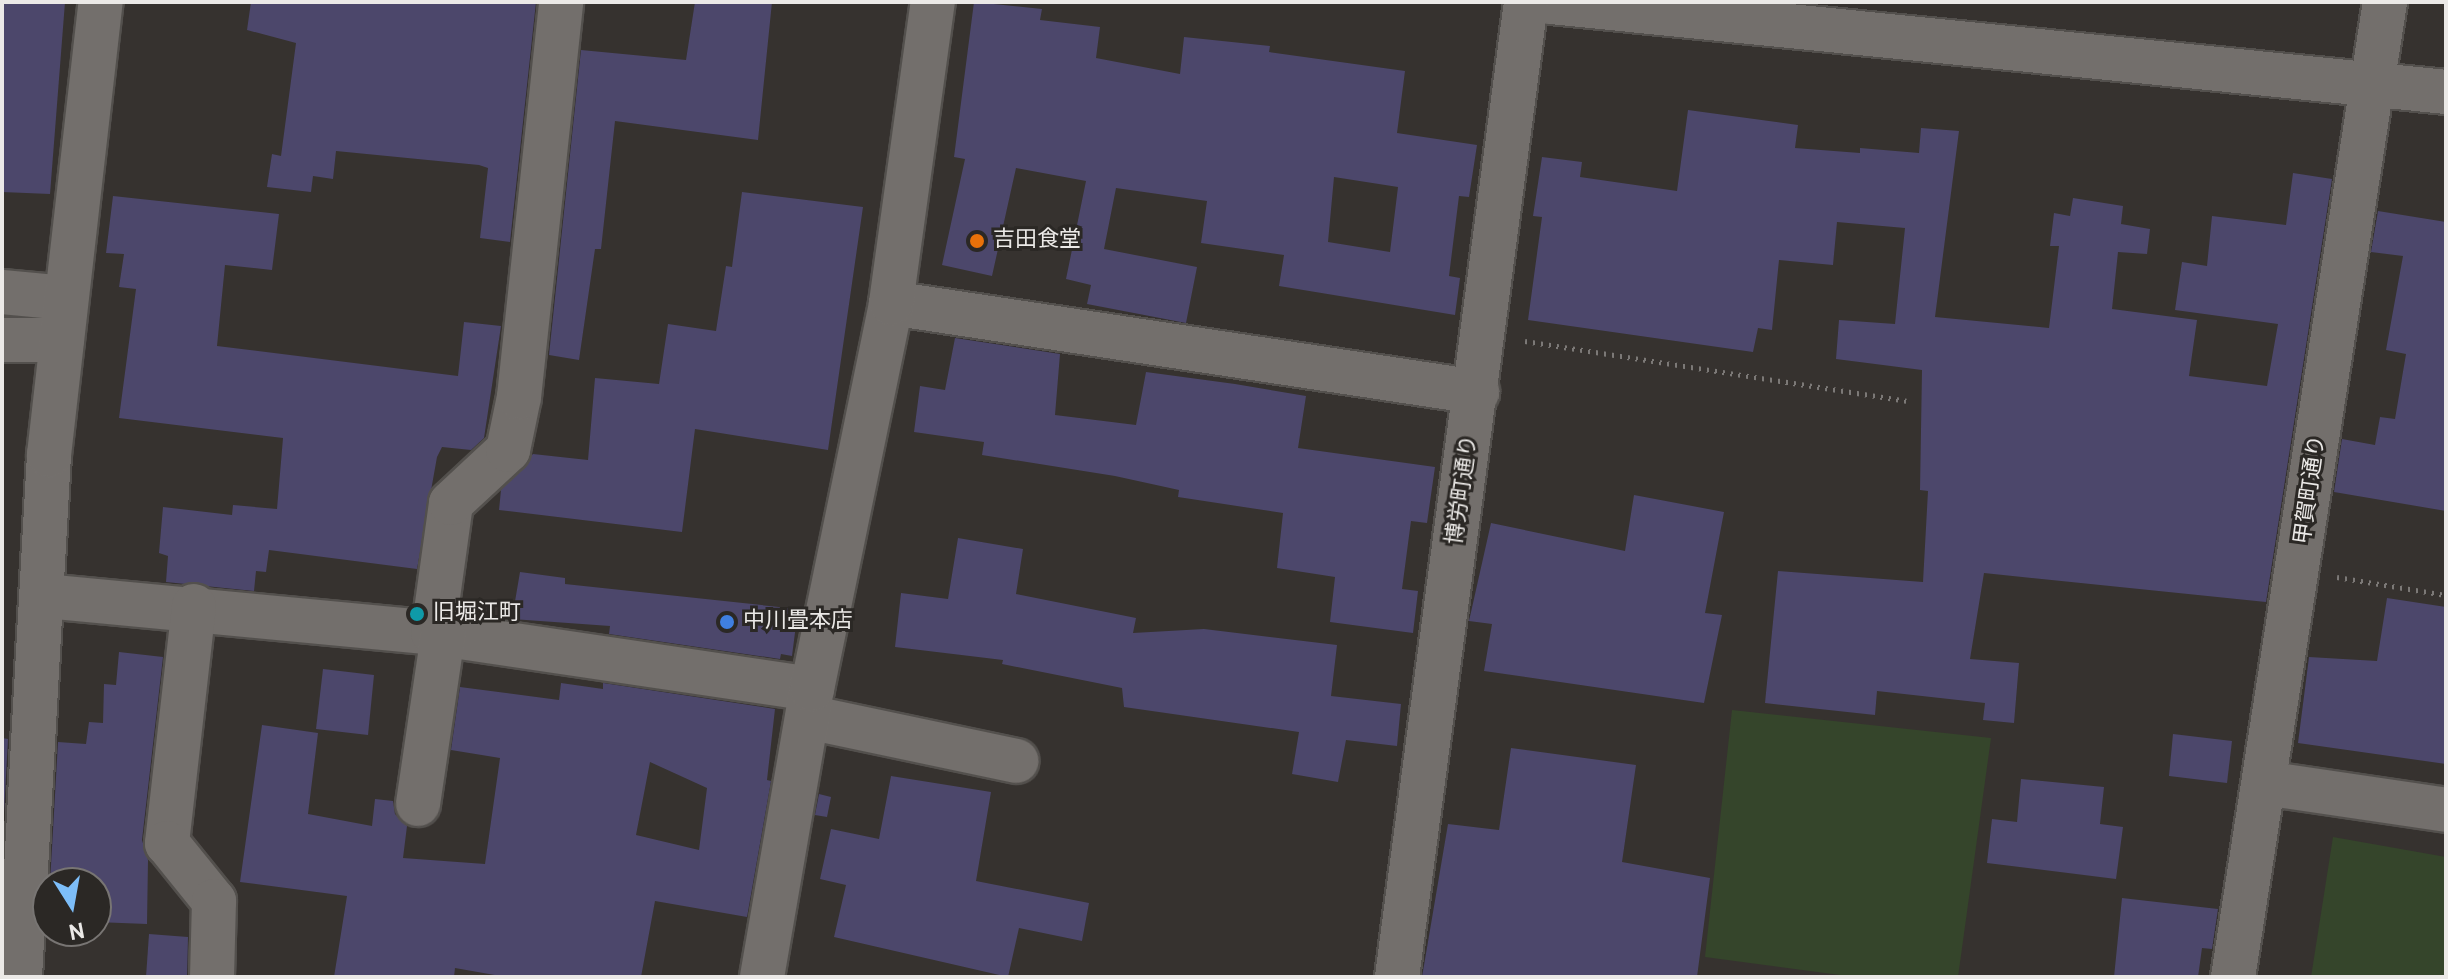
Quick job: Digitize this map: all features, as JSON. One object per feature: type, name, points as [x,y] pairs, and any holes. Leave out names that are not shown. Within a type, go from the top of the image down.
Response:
[{"type":"street","points":[[20,977],[20,667],[44,596],[49,455],[101,2]]},
{"type":"street","points":[[418,804],[451,503],[508,450],[519,397],[561,2]]},
{"type":"street","points":[[762,977],[810,703],[891,303],[933,2]]},
{"type":"street","name":"博労町通り","points":[[1397,977],[1477,392],[1526,2]]},
{"type":"street","points":[[1551,2],[2446,92]]},
{"type":"street","name":"甲賀町通り","points":[[2233,977],[2300,571],[2385,2]]},
{"type":"street","points":[[2,292],[64,319]]},
{"type":"street","points":[[891,303],[1477,392]]},
{"type":"street","points":[[2,340],[64,319]]},
{"type":"street","points":[[44,596],[194,606],[438,633],[810,703],[1016,761]]},
{"type":"street","points":[[194,606],[167,843],[214,901],[212,977]]},
{"type":"street","points":[[2264,783],[2446,810]]},
{"type":"path","points":[[1484,335],[1906,401]]},
{"type":"path","points":[[2300,571],[2446,595]]},
{"type":"green space","points":[[1732,710],[1991,738],[1958,977],[1855,977],[1705,957]]},
{"type":"green space","points":[[2333,837],[2446,857],[2446,977],[2311,977]]},
{"type":"building","points":[[2,2],[65,2],[50,194],[2,192]]},
{"type":"building","points":[[251,2],[536,2],[510,242],[480,238],[488,168],[479,165],[336,151],[333,179],[313,176],[311,192],[267,187],[272,154],[281,156],[296,43],[247,30]]},
{"type":"building","points":[[695,2],[772,2],[758,140],[615,121],[601,249],[595,249],[579,360],[549,355],[581,50],[686,60]]},
{"type":"building","points":[[974,2],[1042,9],[1040,20],[1100,27],[1096,58],[1180,74],[1184,37],[1270,46],[1269,52],[1405,71],[1397,133],[1477,145],[1469,197],[1459,196],[1449,276],[1460,278],[1455,315],[1279,286],[1284,255],[1201,243],[1207,201],[1116,188],[1104,249],[1197,267],[1186,323],[1087,304],[1091,285],[1066,279],[1086,181],[1016,168],[992,276],[942,265],[965,159],[954,157]],"holes":[[[1334,177],[1398,187],[1390,252],[1328,242]]]},
{"type":"building","points":[[1688,110],[1798,125],[1795,148],[1860,153],[1860,148],[1919,153],[1921,128],[1959,131],[1935,317],[2049,328],[2059,246],[2050,246],[2054,213],[2070,216],[2073,198],[2123,206],[2121,224],[2150,229],[2147,254],[2118,252],[2112,309],[2197,320],[2189,376],[2267,386],[2278,324],[2175,310],[2182,262],[2207,266],[2212,216],[2286,225],[2293,173],[2332,179],[2266,602],[1984,573],[1970,659],[2019,663],[2014,723],[1983,720],[1985,703],[1877,691],[1875,715],[1765,703],[1778,571],[1923,582],[1928,491],[1920,490],[1922,370],[1836,359],[1839,320],[1895,324],[1905,228],[1837,222],[1833,265],[1779,260],[1772,330],[1758,328],[1753,352],[1528,320],[1542,217],[1533,216],[1542,157],[1582,162],[1580,177],[1677,191]]},
{"type":"building","points":[[742,192],[863,207],[828,450],[695,429],[682,532],[499,510],[501,490],[533,454],[588,460],[595,378],[659,384],[668,324],[716,331],[726,266],[732,267]]},
{"type":"building","points":[[113,196],[279,214],[272,270],[225,265],[217,346],[458,376],[464,322],[501,326],[484,438],[471,450],[442,447],[437,457],[417,569],[269,550],[266,572],[256,571],[254,591],[166,582],[168,556],[159,553],[163,507],[232,515],[233,505],[277,509],[283,438],[119,418],[136,289],[119,287],[124,254],[106,253]]},
{"type":"building","points":[[2378,211],[2446,222],[2446,511],[2334,492],[2342,439],[2375,445],[2380,417],[2395,419],[2406,354],[2386,350],[2403,256],[2371,252]]},
{"type":"building","points":[[955,338],[1060,354],[1055,415],[1136,425],[1146,372],[1235,384],[1306,396],[1298,448],[1435,467],[1427,523],[1411,521],[1402,589],[1418,591],[1413,633],[1330,622],[1335,577],[1277,568],[1283,513],[1178,497],[1179,490],[1115,476],[982,455],[984,442],[914,432],[920,386],[945,390]]},
{"type":"building","points":[[1634,495],[1724,512],[1705,613],[1722,615],[1704,703],[1484,671],[1492,624],[1469,621],[1491,523],[1625,551]]},
{"type":"building","points":[[958,538],[1023,549],[1016,594],[1136,618],[1133,633],[1204,629],[1337,645],[1331,696],[1401,704],[1397,746],[1346,740],[1338,782],[1292,774],[1299,732],[1124,707],[1122,688],[1002,664],[1003,660],[895,647],[901,593],[948,599]]},
{"type":"building","points":[[520,572],[565,578],[565,584],[798,609],[792,656],[781,654],[780,659],[609,634],[610,626],[512,619]]},
{"type":"building","points":[[2387,598],[2446,607],[2446,764],[2298,743],[2309,657],[2377,661]]},
{"type":"building","points":[[119,652],[163,657],[142,840],[148,860],[147,924],[112,923],[112,867],[51,867],[58,742],[86,744],[89,722],[103,723],[104,684],[116,685]]},
{"type":"building","points":[[323,669],[374,675],[368,735],[316,729]]},
{"type":"building","points":[[561,683],[603,689],[603,683],[775,709],[767,780],[771,781],[747,917],[655,901],[641,977],[506,977],[455,968],[454,977],[334,977],[347,896],[240,882],[262,725],[318,733],[308,814],[372,826],[375,799],[393,801],[395,814],[407,826],[403,858],[485,864],[500,758],[451,750],[460,687],[559,700]],"holes":[[[650,762],[707,788],[699,850],[636,835]]]},
{"type":"building","points":[[2173,734],[2232,741],[2227,783],[2169,776]]},
{"type":"building","points":[[2,738],[8,739],[2,850]]},
{"type":"building","points":[[1511,748],[1636,765],[1622,862],[1710,878],[1697,977],[1422,977],[1448,824],[1499,830]]},
{"type":"building","points":[[891,776],[991,792],[976,881],[1089,903],[1082,941],[1019,928],[1008,977],[834,937],[846,885],[820,879],[831,829],[879,839]]},
{"type":"building","points":[[2021,779],[2104,787],[2100,824],[2123,827],[2116,879],[1987,863],[1992,819],[2017,822]]},
{"type":"building","points":[[819,794],[831,797],[827,817],[815,815]]},
{"type":"building","points":[[2122,898],[2218,909],[2212,949],[2202,948],[2198,977],[2114,977]]},
{"type":"building","points":[[149,934],[188,937],[187,977],[146,977]]},
{"type":"place","name":"吉田食堂","points":[[977,241]]},
{"type":"place","name":"旧堀江町","points":[[417,614]]},
{"type":"place","name":"中川畳本店","points":[[727,622]]}]
